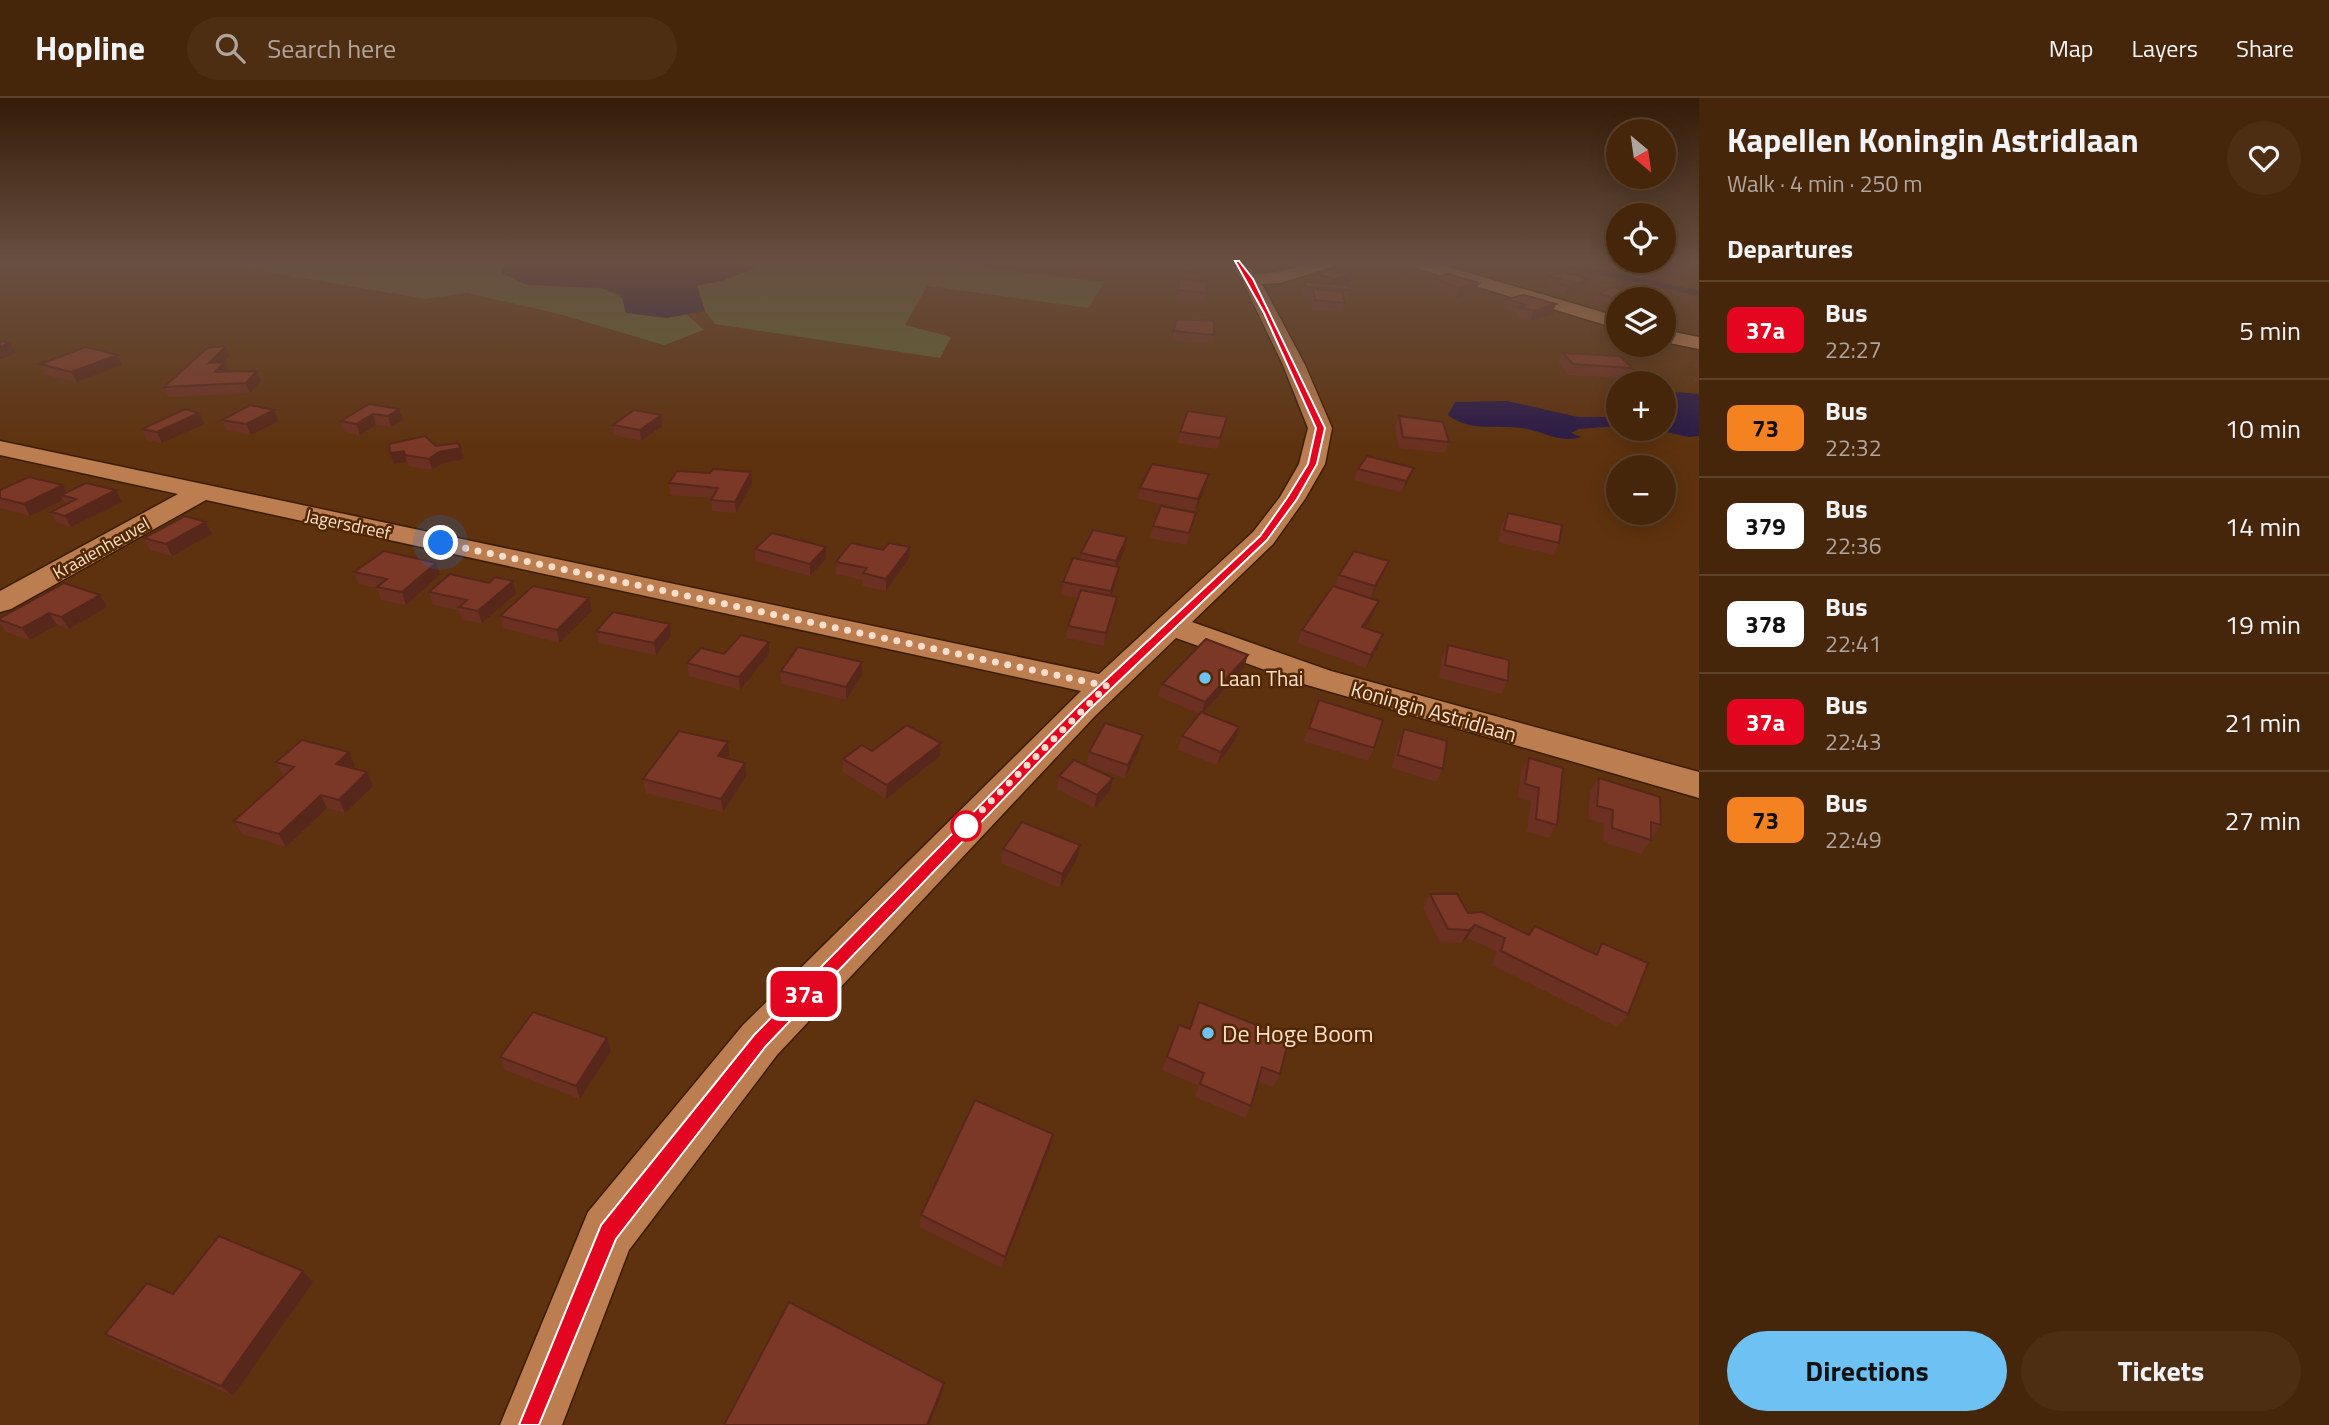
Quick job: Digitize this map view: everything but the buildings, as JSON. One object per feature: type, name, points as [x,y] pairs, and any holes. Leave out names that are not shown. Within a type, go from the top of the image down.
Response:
[{"type":"street","points":[[531,1425],[608,1232],[760,1041],[970,822],[1107,686],[1263,538],[1292,499],[1312,464],[1320,428],[1294,365],[1272,325]]},
{"type":"street","points":[[1676,338],[1699,343]]},
{"type":"street","name":"Jagersdreef","points":[[0,448],[1107,686]]},
{"type":"street","name":"Kraaienheuvel","points":[[0,603],[201,492]]},
{"type":"street","name":"Koningin Astridlaan","points":[[1172,626],[1319,678],[1699,785]]},
{"type":"green space","points":[[596,325],[698,325],[704,330],[664,345]]},
{"type":"green space","points":[[721,325],[905,325],[951,337],[940,358]]},
{"type":"shaded area","points":[[1676,392],[1699,394],[1699,436],[1676,434]]},
{"type":"shaded area","points":[[1507,401],[1578,417],[1606,417],[1606,427],[1579,429],[1571,433],[1581,437],[1566,439],[1522,428],[1474,426],[1448,415],[1455,402]]},
{"type":"bus line","name":"37a","points":[[531,1425],[608,1232],[760,1041],[1083,708],[1263,538],[1292,499],[1312,464],[1320,428],[1274,325]]},
{"type":"place","name":"Laan Thai","points":[[1205,678]]},
{"type":"place","name":"De Hoge Boom","points":[[1208,1033]]},
{"type":"route","points":[[441,543],[1107,686],[966,826]]}]
